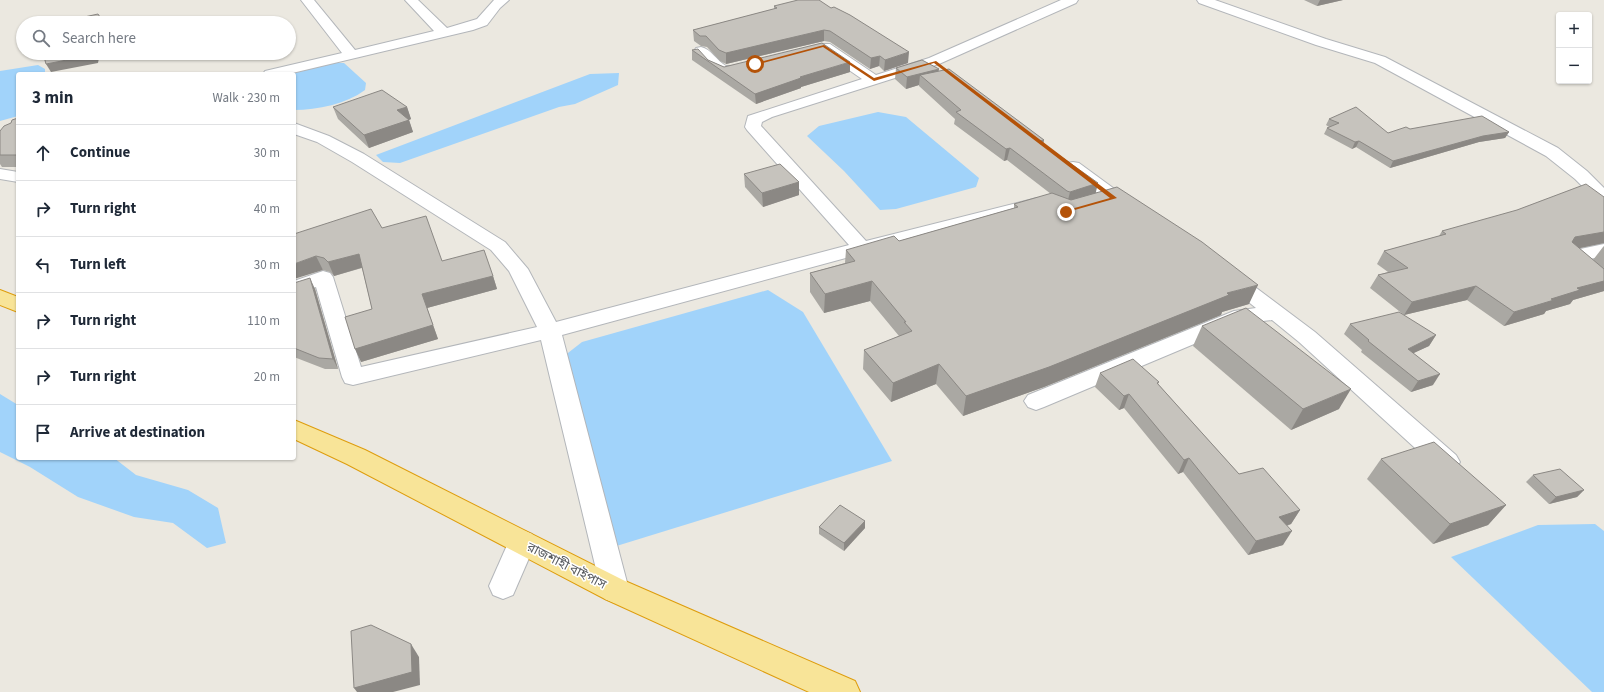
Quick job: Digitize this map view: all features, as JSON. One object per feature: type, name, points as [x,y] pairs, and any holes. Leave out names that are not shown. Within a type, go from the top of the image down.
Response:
[{"type":"highway","points":[[0,298],[16,305]]},
{"type":"highway","name":"রাজশাহী বাইপাস","points":[[296,430],[356,457],[615,590],[843,692]]},
{"type":"street","points":[[307,0],[350,53]]},
{"type":"street","points":[[411,0],[444,33]]},
{"type":"street","points":[[278,72],[350,53],[444,33],[482,22],[495,5],[503,0]]},
{"type":"street","points":[[862,248],[753,128],[754,119],[874,80],[940,66],[1072,0]]},
{"type":"street","points":[[1203,0],[1321,42],[1380,60],[1552,152],[1581,175],[1604,198]]},
{"type":"street","points":[[812,49],[824,46],[874,80]]},
{"type":"street","points":[[701,51],[714,65],[724,72],[747,66]]},
{"type":"street","points":[[296,129],[323,139],[358,158],[498,246],[518,269],[550,331],[615,590]]},
{"type":"street","points":[[1063,160],[1145,219]]},
{"type":"street","points":[[0,174],[16,177]]},
{"type":"street","points":[[1093,204],[1114,198]]},
{"type":"street","points":[[296,287],[323,277],[353,377],[550,331],[982,216],[1043,202],[1054,207]]},
{"type":"street","points":[[1602,278],[1573,256],[1604,250]]},
{"type":"street","points":[[1214,265],[1307,337],[1447,462]]},
{"type":"street","points":[[1036,402],[1241,316],[1277,313]]},
{"type":"street","points":[[503,586],[522,542]]},
{"type":"water","points":[[323,63],[344,63],[366,83],[365,90],[349,99],[331,105],[313,109],[296,110],[296,72],[292,72]]},
{"type":"water","points":[[38,65],[45,69],[45,72],[16,72],[16,117],[0,121],[0,71]]},
{"type":"water","points":[[619,73],[618,85],[575,104],[559,107],[400,163],[383,162],[376,155],[590,74]]},
{"type":"water","points":[[878,112],[906,117],[979,178],[976,187],[896,209],[880,210],[844,171],[807,136],[819,126]]},
{"type":"water","points":[[768,290],[803,312],[892,461],[610,548],[559,360],[582,342]]},
{"type":"water","points":[[0,394],[16,404],[16,460],[0,452]]},
{"type":"water","points":[[16,460],[117,460],[136,475],[188,490],[218,508],[226,543],[207,548],[173,523],[134,517],[78,497]]},
{"type":"water","points":[[1595,524],[1604,531],[1604,692],[1592,692],[1451,557],[1538,525]]},
{"type":"building","points":[[798,0],[819,0],[831,8],[834,7],[850,15],[909,52],[885,60],[880,56],[871,58],[830,31],[824,30],[726,53],[719,50],[706,36],[700,36],[693,30],[777,8],[774,6]]},
{"type":"building","points":[[98,14],[99,16],[89,16]]},
{"type":"building","points":[[822,43],[850,62],[800,77],[801,78],[755,94],[692,50],[698,49],[708,60],[724,67]]},
{"type":"building","points":[[45,60],[67,60],[46,64]]},
{"type":"building","points":[[922,60],[939,69],[907,77],[896,68]]},
{"type":"building","points":[[949,69],[1044,140],[1039,141],[1098,183],[1070,192],[1067,191],[1010,148],[1006,149],[956,112],[961,110],[920,75]]},
{"type":"building","points":[[382,90],[407,107],[397,110],[409,120],[364,135],[333,107]]},
{"type":"building","points":[[1356,107],[1388,133],[1406,127],[1410,129],[1482,116],[1509,132],[1483,136],[1393,161],[1359,141],[1355,142],[1327,128],[1339,123],[1329,119]]},
{"type":"building","points":[[16,119],[16,155],[0,155],[0,131],[4,126],[11,123],[12,120]]},
{"type":"building","points":[[780,164],[799,182],[762,193],[744,174]]},
{"type":"building","points":[[1586,184],[1604,197],[1604,232],[1575,237],[1572,242],[1604,269],[1604,281],[1577,288],[1580,290],[1551,299],[1554,300],[1514,312],[1476,286],[1412,302],[1378,275],[1408,268],[1384,251],[1446,234],[1442,231],[1517,210]]},
{"type":"building","points":[[1117,187],[1202,242],[1258,285],[1227,293],[1229,295],[1049,367],[966,396],[939,364],[893,383],[864,350],[912,331],[904,322],[906,322],[872,281],[825,294],[810,273],[855,261],[846,250],[894,236],[899,241],[1018,207],[1014,204],[1052,193],[1071,200]]},
{"type":"building","points":[[371,209],[382,228],[426,216],[442,261],[484,250],[493,276],[422,294],[433,325],[355,349],[345,317],[372,309],[359,254],[328,262],[324,258],[316,256],[296,263],[296,233]]},
{"type":"building","points":[[310,278],[333,359],[319,358],[296,349],[296,282]]},
{"type":"building","points":[[1246,308],[1351,389],[1303,409],[1202,326]]},
{"type":"building","points":[[1399,312],[1436,335],[1408,349],[1440,374],[1418,381],[1368,341],[1369,340],[1350,324]]},
{"type":"building","points":[[1133,359],[1159,382],[1157,383],[1239,474],[1263,468],[1300,510],[1279,517],[1292,531],[1256,541],[1189,458],[1184,460],[1129,394],[1124,396],[1100,373]]},
{"type":"building","points":[[1434,442],[1506,505],[1450,524],[1381,459]]},
{"type":"building","points":[[1560,469],[1584,490],[1556,497],[1533,475]]},
{"type":"building","points":[[840,505],[865,521],[844,543],[819,527]]},
{"type":"building","points":[[371,625],[411,644],[412,672],[354,688],[351,631]]},
{"type":"route","points":[[755,64],[824,46],[874,80],[934,61],[1012,122],[1114,198],[1066,212]]}]
